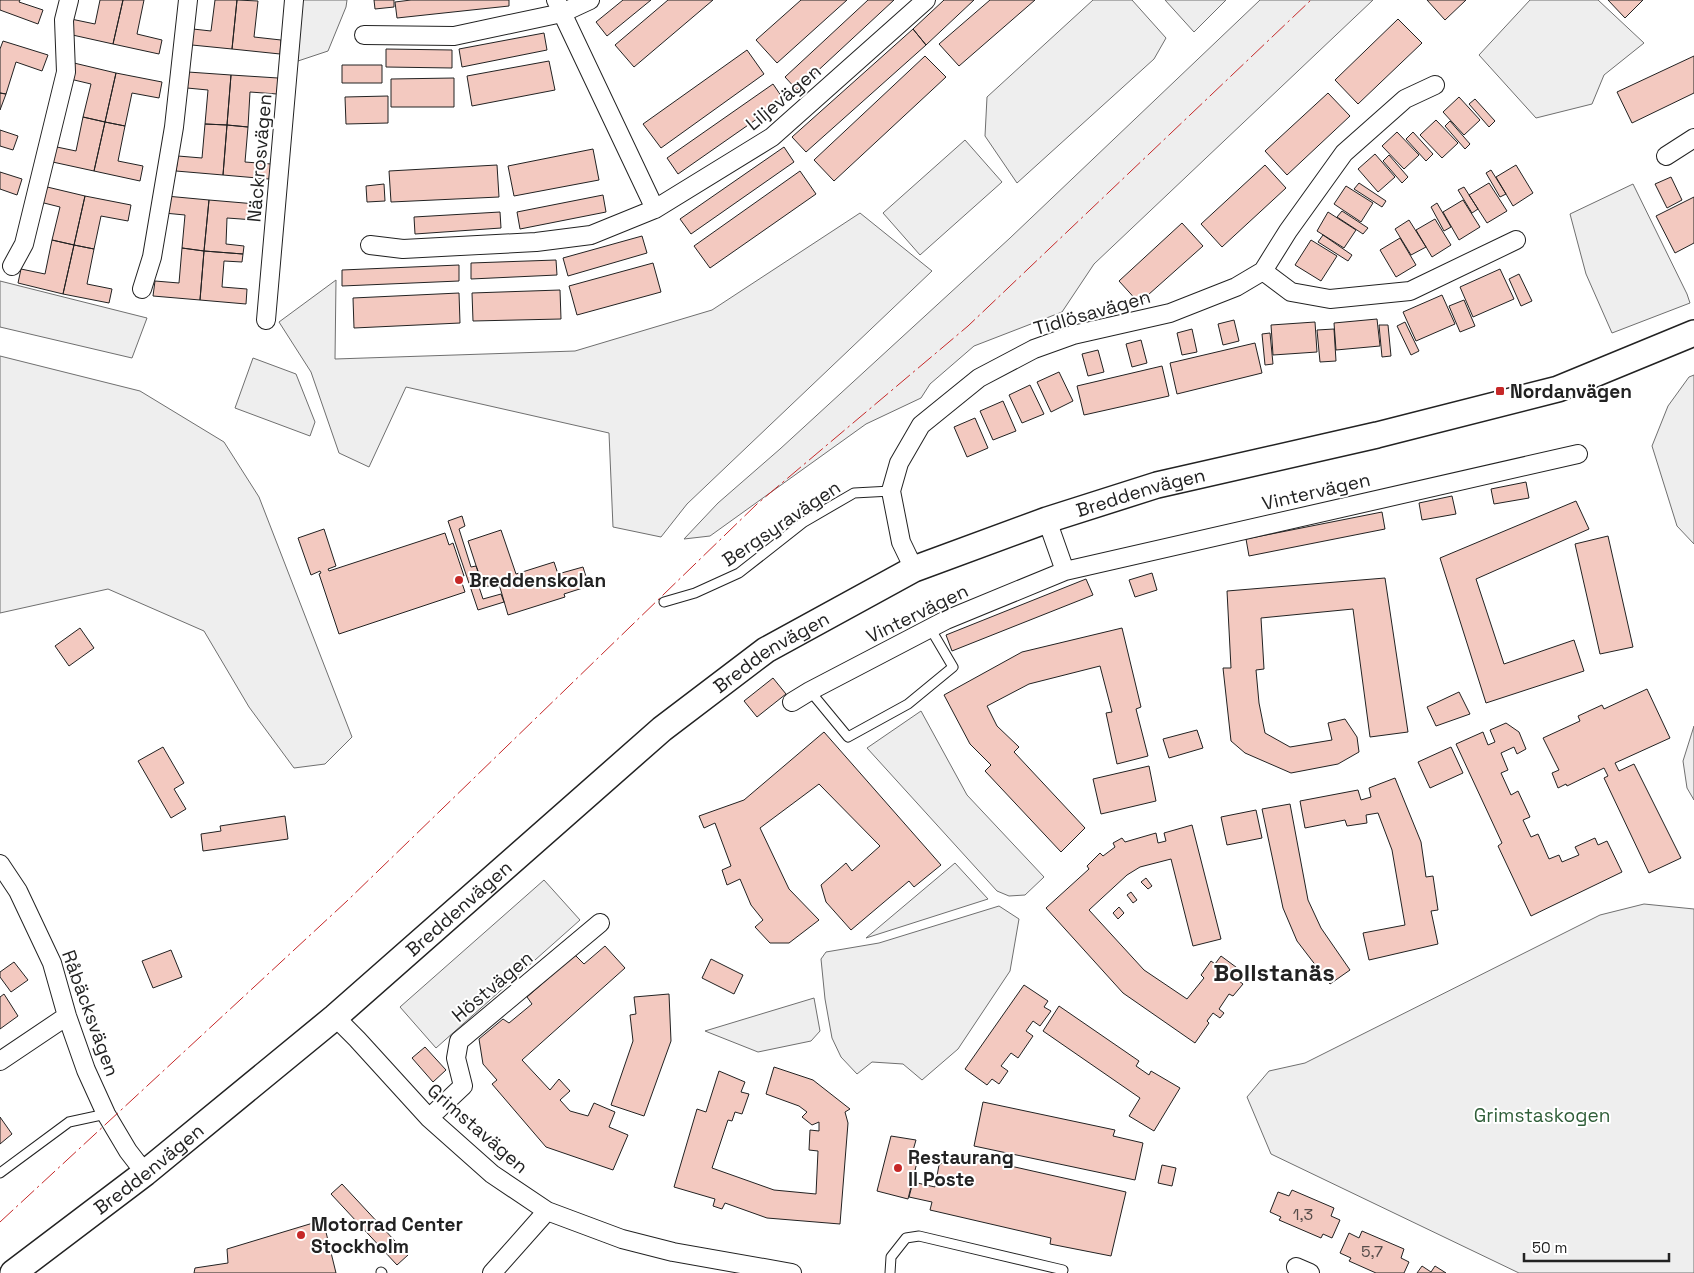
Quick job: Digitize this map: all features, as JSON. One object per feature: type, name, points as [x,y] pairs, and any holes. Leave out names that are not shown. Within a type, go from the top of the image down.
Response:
[{"type":"street","points":[[12,266],[24,244],[66,72],[64,20],[69,0]]},
{"type":"street","points":[[142,289],[152,257],[174,127],[188,0]]},
{"type":"street","name":"Näckrosvägen","points":[[266,320],[294,0]]},
{"type":"street","points":[[364,36],[454,36],[590,0]]},
{"type":"street","name":"Liljevägen","points":[[370,246],[403,249],[545,241],[591,235],[655,209],[772,137],[926,0]]},
{"type":"street","points":[[559,7],[655,209]]},
{"type":"street","name":"Tidlösavägen","points":[[914,569],[901,542],[891,491],[900,463],[920,425],[979,378],[1034,350],[1073,335],[1170,312],[1236,287],[1262,271],[1344,153],[1405,99],[1435,84]]},
{"type":"street","points":[[1666,156],[1694,138]]},
{"type":"street","points":[[1262,271],[1291,292],[1330,300],[1410,291],[1516,240]]},
{"type":"street","name":"Breddenvägen","points":[[13,1273],[145,1173],[335,1018],[662,729],[766,650],[914,569],[1047,520],[1157,485],[1378,435],[1558,389],[1694,332]]},
{"type":"street","name":"Vintervägen","points":[[792,702],[810,690],[946,620],[1064,572],[1578,454]]},
{"type":"street","points":[[1047,520],[1064,572]]},
{"type":"street","name":"Råbäcksvägen","points":[[0,864],[18,891],[52,963],[67,1016],[86,1070],[106,1114],[128,1151],[145,1173]]},
{"type":"street","name":"Höstvägen","points":[[429,1118],[463,1086],[456,1058],[459,1041],[600,923]]},
{"type":"street","points":[[0,1061],[67,1016]]},
{"type":"street","name":"Grimstavägen","points":[[335,1018],[357,1039],[429,1118],[492,1174],[547,1211],[622,1239],[673,1252],[792,1273]]},
{"type":"street","points":[[492,1273],[547,1211]]},
{"type":"lane","name":"Bergsyravägen","points":[[664,602],[695,593],[740,573],[804,522],[854,493],[891,491]]},
{"type":"lane","points":[[810,690],[848,737],[908,704],[953,666],[930,628]]},
{"type":"lane","points":[[0,1173],[69,1122],[106,1114]]},
{"type":"lane","points":[[890,1273],[891,1257],[906,1238],[919,1236],[1063,1270],[1062,1273]]},
{"type":"green space","points":[[297,0],[347,0],[346,7],[328,51],[292,63]]},
{"type":"green space","points":[[1093,0],[1132,0],[1166,38],[1154,59],[1017,183],[985,136],[987,97]]},
{"type":"green space","points":[[1165,0],[1226,0],[1194,32]]},
{"type":"green space","points":[[1260,0],[1373,0],[1094,264],[1062,312],[974,346],[930,384],[921,398],[866,424],[710,536],[684,539],[718,503],[780,449],[1010,238]]},
{"type":"green space","points":[[1530,0],[1598,0],[1644,43],[1604,75],[1592,104],[1536,118],[1479,55]]},
{"type":"green space","points":[[965,140],[1002,182],[920,255],[883,213]]},
{"type":"green space","points":[[1633,184],[1690,303],[1612,333],[1586,274],[1570,214]]},
{"type":"green space","points":[[860,213],[932,271],[687,504],[661,537],[613,527],[609,433],[406,387],[369,467],[339,453],[311,372],[279,322],[336,280],[335,359],[575,351],[712,310]]},
{"type":"green space","points":[[0,281],[147,318],[132,358],[0,327]]},
{"type":"green space","points":[[0,356],[140,391],[224,442],[259,497],[352,737],[325,764],[294,768],[249,707],[204,631],[108,589],[0,613]]},
{"type":"green space","points":[[253,358],[296,374],[315,422],[310,436],[235,408]]},
{"type":"green space","points":[[1694,375],[1694,544],[1677,526],[1652,446],[1668,406],[1689,377]]},
{"type":"green space","points":[[921,711],[967,795],[1044,877],[1025,895],[1009,896],[997,891],[867,748]]},
{"type":"green space","points":[[1694,726],[1694,800],[1687,788],[1683,761]]},
{"type":"green space","points":[[955,863],[988,899],[866,938]]},
{"type":"green space","points":[[544,880],[580,920],[436,1048],[400,1007]]},
{"type":"green space","name":"Grimstaskogen","points":[[1644,904],[1694,909],[1694,1273],[1519,1273],[1271,1154],[1247,1097],[1269,1071],[1305,1063],[1600,915]]},
{"type":"green space","points":[[999,906],[1019,919],[1010,971],[958,1049],[922,1080],[903,1064],[872,1062],[857,1074],[841,1057],[832,1038],[825,999],[821,959],[826,952],[879,943]]},
{"type":"green space","points":[[814,998],[820,1031],[811,1041],[758,1052],[705,1031]]},
{"type":"building","points":[[0,0],[20,0],[19,2],[43,10],[38,24],[0,10]]},
{"type":"building","points":[[100,0],[123,0],[113,44],[68,34],[71,19],[95,24]]},
{"type":"building","points":[[123,0],[144,0],[137,34],[162,40],[159,54],[113,44]]},
{"type":"building","points":[[215,0],[237,0],[232,49],[192,45],[193,29],[211,31]]},
{"type":"building","points":[[237,0],[258,1],[254,37],[281,40],[280,54],[232,49]]},
{"type":"building","points":[[374,0],[394,0],[394,7],[375,9]]},
{"type":"building","points":[[411,0],[509,0],[509,6],[397,18],[395,2]]},
{"type":"building","points":[[623,0],[651,0],[607,36],[596,22]]},
{"type":"building","points":[[668,0],[713,0],[634,67],[615,45]]},
{"type":"building","points":[[801,0],[847,0],[777,63],[756,40]]},
{"type":"building","points":[[868,0],[894,0],[797,90],[785,77]]},
{"type":"building","points":[[944,0],[974,0],[926,45],[913,29]]},
{"type":"building","points":[[990,0],[1035,0],[959,66],[939,44]]},
{"type":"building","points":[[1427,0],[1466,0],[1445,20]]},
{"type":"building","points":[[1608,0],[1643,0],[1625,18]]},
{"type":"building","points":[[1398,19],[1422,43],[1358,104],[1335,80]]},
{"type":"building","points":[[913,29],[926,45],[806,152],[792,137]]},
{"type":"building","points":[[544,33],[547,50],[462,67],[459,49]]},
{"type":"building","points":[[3,41],[48,55],[42,71],[16,62],[6,94],[0,93],[0,49]]},
{"type":"building","points":[[386,49],[452,50],[452,68],[386,67]]},
{"type":"building","points":[[747,50],[764,74],[661,148],[643,124]]},
{"type":"building","points":[[925,56],[946,77],[834,181],[814,160]]},
{"type":"building","points":[[1694,56],[1694,93],[1632,123],[1617,92]]},
{"type":"building","points":[[549,61],[555,90],[472,106],[467,76]]},
{"type":"building","points":[[74,63],[116,73],[105,122],[83,117],[91,84],[70,79]]},
{"type":"building","points":[[342,65],[382,65],[382,83],[342,83]]},
{"type":"building","points":[[188,72],[231,75],[227,125],[205,124],[208,90],[187,88]]},
{"type":"building","points":[[116,73],[162,82],[159,98],[132,93],[125,126],[105,122]]},
{"type":"building","points":[[231,75],[278,78],[277,94],[250,92],[248,127],[227,125]]},
{"type":"building","points":[[454,78],[454,107],[391,107],[391,79]]},
{"type":"building","points":[[773,84],[784,100],[678,174],[667,158]]},
{"type":"building","points":[[0,93],[6,94],[0,110]]},
{"type":"building","points":[[1328,93],[1350,116],[1287,175],[1265,151]]},
{"type":"building","points":[[388,96],[388,123],[346,124],[345,97]]},
{"type":"building","points":[[1459,97],[1480,120],[1464,135],[1443,112]]},
{"type":"building","points":[[1475,99],[1495,121],[1489,127],[1469,104]]},
{"type":"building","points":[[83,117],[105,122],[94,171],[48,161],[52,146],[76,151]]},
{"type":"building","points":[[1436,120],[1458,143],[1442,158],[1420,135]]},
{"type":"building","points":[[1450,121],[1470,144],[1465,149],[1445,126]]},
{"type":"building","points":[[105,122],[125,126],[118,161],[143,166],[140,181],[94,171]]},
{"type":"building","points":[[205,124],[227,125],[223,175],[176,171],[178,156],[202,158]]},
{"type":"building","points":[[227,125],[248,127],[245,162],[271,164],[269,179],[223,175]]},
{"type":"building","points":[[0,130],[18,136],[13,150],[0,146]]},
{"type":"building","points":[[1397,132],[1419,155],[1404,169],[1382,146]]},
{"type":"building","points":[[1413,132],[1433,154],[1426,161],[1406,139]]},
{"type":"building","points":[[784,147],[794,162],[691,234],[680,219]]},
{"type":"building","points":[[593,149],[599,180],[514,196],[508,166]]},
{"type":"building","points":[[1375,154],[1395,177],[1378,192],[1358,169]]},
{"type":"building","points":[[1389,155],[1408,177],[1402,183],[1383,161]]},
{"type":"building","points":[[497,165],[499,197],[391,202],[389,171]]},
{"type":"building","points":[[1265,165],[1286,188],[1222,247],[1201,224]]},
{"type":"building","points":[[1516,165],[1533,193],[1513,206],[1496,177]]},
{"type":"building","points":[[1491,170],[1506,194],[1500,197],[1486,173]]},
{"type":"building","points":[[800,171],[816,194],[710,268],[694,246]]},
{"type":"building","points":[[0,172],[22,179],[17,195],[0,189]]},
{"type":"building","points":[[1671,177],[1682,200],[1667,208],[1655,184]]},
{"type":"building","points":[[1359,183],[1386,201],[1382,207],[1354,189]]},
{"type":"building","points":[[1489,183],[1507,211],[1487,223],[1469,195]]},
{"type":"building","points":[[384,184],[385,201],[367,202],[366,186]]},
{"type":"building","points":[[43,186],[85,196],[74,245],[52,240],[60,207],[40,202]]},
{"type":"building","points":[[1346,186],[1373,203],[1361,222],[1334,204]]},
{"type":"building","points":[[1464,187],[1478,209],[1472,213],[1458,190]]},
{"type":"building","points":[[603,195],[606,212],[520,229],[517,212]]},
{"type":"building","points":[[85,196],[131,205],[128,221],[101,216],[94,249],[74,245]]},
{"type":"building","points":[[166,196],[209,200],[204,251],[182,248],[185,215],[164,213]]},
{"type":"building","points":[[1694,197],[1694,243],[1675,253],[1656,216]]},
{"type":"building","points":[[209,200],[256,204],[255,220],[227,218],[226,244],[244,246],[243,254],[204,251]]},
{"type":"building","points":[[1463,200],[1480,227],[1459,240],[1443,212]]},
{"type":"building","points":[[1437,203],[1451,227],[1444,231],[1431,207]]},
{"type":"building","points":[[1342,211],[1368,228],[1363,234],[1337,217]]},
{"type":"building","points":[[500,212],[501,228],[415,234],[414,217]]},
{"type":"building","points":[[1328,212],[1356,230],[1344,248],[1317,231]]},
{"type":"building","points":[[1435,219],[1451,245],[1432,257],[1416,230]]},
{"type":"building","points":[[1409,220],[1426,247],[1411,255],[1395,229]]},
{"type":"building","points":[[1182,223],[1203,246],[1139,303],[1119,281]]},
{"type":"building","points":[[1323,235],[1352,255],[1348,261],[1318,242]]},
{"type":"building","points":[[642,236],[647,253],[568,276],[563,258]]},
{"type":"building","points":[[1400,238],[1416,265],[1396,277],[1380,250]]},
{"type":"building","points":[[52,240],[74,245],[63,294],[18,283],[21,269],[45,274]]},
{"type":"building","points":[[1311,240],[1337,256],[1321,281],[1295,265]]},
{"type":"building","points":[[74,245],[94,249],[87,284],[112,289],[109,303],[63,294]]},
{"type":"building","points":[[182,248],[204,251],[200,300],[153,296],[155,281],[179,283]]},
{"type":"building","points":[[204,251],[243,254],[242,262],[224,261],[222,287],[247,289],[246,304],[200,300]]},
{"type":"building","points":[[556,260],[557,275],[471,279],[471,263]]},
{"type":"building","points":[[653,263],[661,292],[577,315],[569,286]]},
{"type":"building","points":[[459,265],[459,281],[342,286],[342,270]]},
{"type":"building","points":[[1500,269],[1514,299],[1473,317],[1460,287]]},
{"type":"building","points":[[1519,274],[1532,301],[1521,306],[1509,279]]},
{"type":"building","points":[[560,290],[561,319],[473,321],[472,293]]},
{"type":"building","points":[[459,293],[460,323],[354,328],[353,298]]},
{"type":"building","points":[[1442,295],[1455,324],[1416,341],[1403,312]]},
{"type":"building","points":[[1464,300],[1475,326],[1460,332],[1449,306]]},
{"type":"building","points":[[1377,319],[1380,346],[1336,350],[1334,323]]},
{"type":"building","points":[[1234,320],[1239,341],[1223,345],[1218,324]]},
{"type":"building","points":[[1315,322],[1317,352],[1273,355],[1271,325]]},
{"type":"building","points":[[1405,322],[1419,351],[1411,355],[1397,326]]},
{"type":"building","points":[[1379,325],[1388,325],[1391,356],[1382,357]]},
{"type":"building","points":[[1192,329],[1197,352],[1182,355],[1177,333]]},
{"type":"building","points":[[1334,329],[1336,361],[1320,362],[1317,330]]},
{"type":"building","points":[[1270,333],[1273,364],[1265,365],[1262,334]]},
{"type":"building","points":[[1141,340],[1147,363],[1132,367],[1126,344]]},
{"type":"building","points":[[1255,343],[1262,373],[1177,394],[1170,363]]},
{"type":"building","points":[[1098,350],[1104,372],[1088,376],[1082,354]]},
{"type":"building","points":[[1162,366],[1169,396],[1084,415],[1077,386]]},
{"type":"building","points":[[1059,372],[1073,401],[1051,412],[1037,382]]},
{"type":"building","points":[[1030,385],[1044,414],[1022,423],[1009,395]]},
{"type":"building","points":[[1003,401],[1016,431],[993,440],[980,411]]},
{"type":"building","points":[[975,418],[988,448],[967,457],[954,427]]},
{"type":"building","points":[[1526,482],[1529,498],[1494,504],[1491,489]]},
{"type":"building","points":[[1452,496],[1456,514],[1422,520],[1419,503]]},
{"type":"building","points":[[1576,501],[1589,529],[1476,579],[1504,664],[1574,640],[1584,671],[1486,703],[1440,558]]},
{"type":"building","points":[[1382,512],[1385,529],[1249,556],[1246,539]]},
{"type":"building","points":[[462,516],[465,526],[459,529],[471,567],[476,566],[478,571],[474,572],[483,599],[501,594],[504,602],[478,610],[448,521]]},
{"type":"building","name":"Breddenskolan","points":[[324,529],[336,566],[328,569],[329,571],[445,533],[449,545],[453,543],[464,576],[460,577],[465,592],[339,634],[319,574],[321,573],[320,571],[311,575],[298,538]]},
{"type":"building","points":[[501,530],[516,574],[554,562],[558,574],[583,567],[589,586],[564,594],[565,597],[508,615],[499,584],[483,587],[468,541]]},
{"type":"building","points":[[1608,536],[1633,647],[1600,654],[1575,544]]},
{"type":"building","points":[[1152,573],[1157,590],[1135,597],[1129,580]]},
{"type":"building","points":[[1385,578],[1408,732],[1370,737],[1353,609],[1261,618],[1264,669],[1256,670],[1259,703],[1265,733],[1290,747],[1332,740],[1328,723],[1345,719],[1357,737],[1359,752],[1338,764],[1291,773],[1245,753],[1231,741],[1223,668],[1231,668],[1227,591]]},
{"type":"building","points":[[1086,579],[1093,595],[952,651],[946,635]]},
{"type":"building","points":[[80,628],[94,648],[69,666],[55,646]]},
{"type":"building","points":[[1122,628],[1141,707],[1136,709],[1148,756],[1117,764],[1106,713],[1112,712],[1100,666],[1029,684],[987,706],[997,726],[1019,747],[1014,752],[1085,828],[1061,852],[985,771],[991,765],[970,744],[944,695],[1022,652]]},
{"type":"building","points":[[773,678],[786,694],[757,717],[744,701]]},
{"type":"building","points":[[1647,689],[1670,738],[1615,763],[1619,771],[1634,764],[1681,858],[1649,873],[1604,778],[1608,776],[1604,768],[1567,786],[1566,784],[1558,788],[1552,773],[1559,770],[1543,738],[1580,721],[1578,716],[1602,705],[1604,709]]},
{"type":"building","points":[[1459,692],[1470,714],[1436,726],[1427,707]]},
{"type":"building","points":[[1506,723],[1519,732],[1526,749],[1517,754],[1514,747],[1501,753],[1508,770],[1501,773],[1511,795],[1518,791],[1530,817],[1523,820],[1531,837],[1538,834],[1549,859],[1559,855],[1562,862],[1579,855],[1575,847],[1595,838],[1598,845],[1607,841],[1622,872],[1531,916],[1498,846],[1502,843],[1456,744],[1483,732],[1488,745],[1495,742],[1490,730]]},
{"type":"building","points":[[1197,730],[1203,748],[1169,758],[1163,739]]},
{"type":"building","points":[[824,732],[941,865],[914,887],[909,881],[851,930],[826,902],[821,885],[846,863],[852,871],[880,846],[819,784],[760,828],[789,889],[819,920],[789,943],[770,943],[755,927],[763,920],[751,905],[740,879],[727,885],[722,870],[731,866],[715,823],[704,828],[699,816],[744,800]]},
{"type":"building","points":[[163,747],[184,783],[174,789],[186,809],[171,818],[138,761]]},
{"type":"building","points":[[1451,747],[1463,773],[1430,788],[1418,762]]},
{"type":"building","points":[[1149,766],[1156,801],[1101,814],[1093,779]]},
{"type":"building","points":[[1395,778],[1421,842],[1426,877],[1433,876],[1438,910],[1431,911],[1438,944],[1369,960],[1363,933],[1405,925],[1392,850],[1378,813],[1366,815],[1367,823],[1347,826],[1345,820],[1305,828],[1300,801],[1358,790],[1361,800],[1371,797],[1369,788]]},
{"type":"building","points":[[1290,804],[1308,900],[1321,928],[1350,970],[1330,984],[1297,941],[1283,908],[1262,809]]},
{"type":"building","points":[[1256,810],[1262,838],[1227,845],[1221,817]]},
{"type":"building","points":[[285,816],[288,839],[203,851],[201,834],[221,831],[220,826]]},
{"type":"building","points":[[1192,825],[1221,939],[1193,946],[1171,859],[1140,867],[1127,875],[1089,910],[1144,970],[1187,999],[1204,978],[1201,975],[1211,961],[1215,964],[1221,956],[1244,973],[1239,981],[1243,984],[1233,996],[1229,994],[1219,1009],[1224,1013],[1220,1018],[1213,1013],[1207,1021],[1209,1023],[1195,1043],[1123,993],[1046,908],[1089,869],[1087,866],[1100,853],[1103,856],[1115,847],[1113,843],[1122,838],[1125,842],[1156,833],[1158,843],[1166,841],[1164,833]]},
{"type":"building","points":[[1146,878],[1152,886],[1148,889],[1141,882]]},
{"type":"building","points":[[1131,892],[1137,900],[1133,903],[1127,895]]},
{"type":"building","points":[[1119,907],[1124,913],[1118,919],[1113,913]]},
{"type":"building","points":[[605,946],[625,968],[522,1060],[550,1090],[559,1079],[570,1091],[560,1100],[570,1111],[588,1116],[594,1103],[615,1112],[609,1127],[628,1135],[613,1170],[546,1147],[492,1084],[497,1080],[483,1064],[479,1039],[503,1019],[509,1023],[532,1004],[527,997],[575,955],[584,964]]},
{"type":"building","points":[[171,950],[182,977],[153,988],[142,961]]},
{"type":"building","points":[[711,959],[743,975],[734,994],[702,978]]},
{"type":"building","points":[[14,962],[28,980],[11,992],[0,977],[0,972]]},
{"type":"building","points":[[1024,985],[1048,1001],[1044,1007],[1051,1011],[1040,1026],[1033,1021],[1026,1031],[1033,1036],[1018,1058],[1011,1053],[1001,1066],[1008,1071],[999,1084],[992,1079],[987,1085],[965,1069]]},
{"type":"building","points":[[4,994],[18,1016],[0,1029],[0,997]]},
{"type":"building","points":[[669,994],[671,1041],[644,1116],[611,1105],[633,1041],[630,1015],[636,1014],[634,997]]},
{"type":"building","points":[[1059,1006],[1139,1061],[1136,1066],[1149,1075],[1151,1071],[1180,1088],[1154,1131],[1129,1116],[1140,1098],[1043,1031]]},
{"type":"building","points":[[425,1047],[446,1070],[433,1082],[412,1058]]},
{"type":"building","points":[[774,1067],[813,1080],[850,1109],[845,1112],[848,1123],[840,1224],[767,1218],[725,1203],[722,1209],[713,1206],[715,1199],[674,1187],[697,1109],[706,1112],[719,1071],[745,1082],[741,1092],[749,1094],[742,1114],[735,1112],[732,1121],[728,1120],[712,1168],[774,1190],[816,1194],[818,1151],[809,1150],[810,1130],[819,1131],[819,1122],[812,1125],[802,1117],[807,1112],[799,1106],[766,1094]]},
{"type":"building","points":[[983,1102],[1115,1130],[1113,1136],[1143,1143],[1135,1180],[974,1146]]},
{"type":"building","points":[[0,1117],[12,1134],[0,1144]]},
{"type":"building","points":[[891,1136],[916,1140],[912,1154],[918,1158],[908,1199],[877,1191]]},
{"type":"building","points":[[957,1154],[1126,1192],[1111,1256],[1050,1244],[1051,1238],[930,1210],[932,1202],[909,1197],[913,1182],[935,1187],[939,1165]]},
{"type":"building","points":[[1162,1165],[1176,1168],[1172,1186],[1158,1183]]},
{"type":"building","points":[[342,1184],[408,1255],[397,1265],[331,1194]]},
{"type":"building","points":[[1292,1190],[1334,1208],[1331,1216],[1340,1220],[1332,1238],[1323,1234],[1321,1238],[1279,1220],[1281,1217],[1270,1212],[1278,1192],[1289,1196]]},
{"type":"building","name":"Motorrad Center Stockholm","points":[[323,1220],[336,1273],[194,1273],[195,1268],[228,1263],[227,1249]]},
{"type":"building","points":[[1362,1231],[1404,1249],[1401,1258],[1409,1262],[1404,1273],[1376,1273],[1349,1261],[1351,1258],[1340,1253],[1349,1233],[1359,1238]]},
{"type":"building","points":[[1422,1266],[1431,1272],[1435,1266],[1446,1273],[1417,1273]]},
{"type":"power","points":[[0,1222],[347,901],[757,504],[968,326],[1311,0]]},
{"type":"place","name":"Nordanvägen","points":[[1500,391]]},
{"type":"place","name":"Breddenskolan","points":[[459,580]]},
{"type":"place","name":"Restaurang Il Poste","points":[[898,1168]]},
{"type":"place","name":"Motorrad Center Stockholm","points":[[301,1235]]},
{"type":"district","name":"Bollstanäs","points":[[1274,973]]}]
